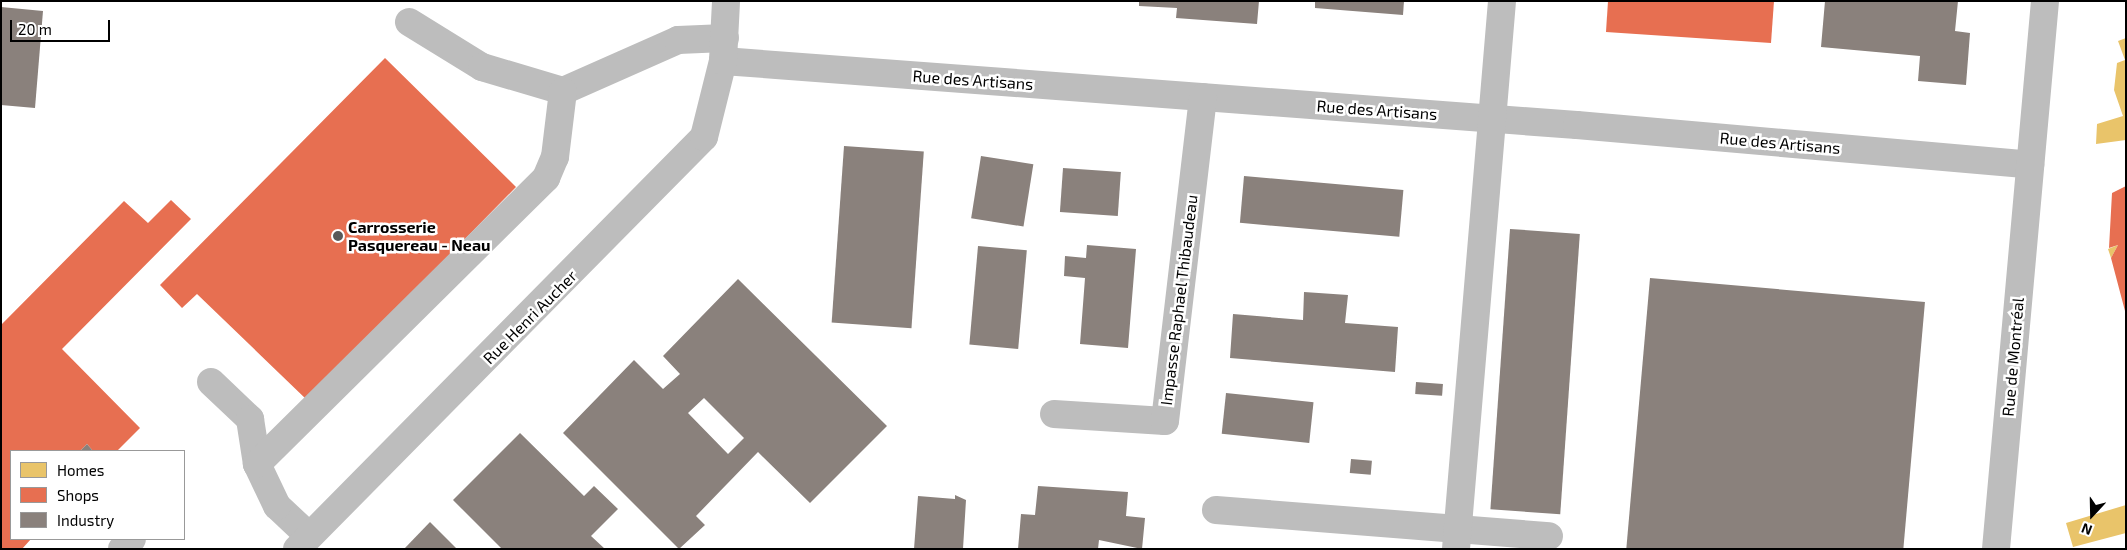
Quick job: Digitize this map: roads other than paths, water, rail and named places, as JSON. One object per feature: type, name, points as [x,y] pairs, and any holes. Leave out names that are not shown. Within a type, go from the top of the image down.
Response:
[{"type":"street","name":"Rue Henri Aucher","points":[[303,542],[704,137],[724,50],[726,1]]},
{"type":"street","points":[[1457,539],[1502,1]]},
{"type":"street","name":"Rue de Montréal","points":[[1996,549],[2045,1]]},
{"type":"street","points":[[257,464],[546,178],[555,157],[563,91],[482,67],[410,22]]},
{"type":"street","name":"Rue des Artisans","points":[[563,91],[678,40],[724,50],[1203,97],[1492,119],[2030,165]]},
{"type":"street","name":"Impasse Raphael Thibaudeau","points":[[1054,414],[1166,421],[1203,97]]},
{"type":"street","points":[[212,382],[250,419],[257,464],[277,506],[303,542]]},
{"type":"street","points":[[1216,510],[1457,539],[1548,536]]},
{"type":"street","points":[[122,549],[131,540]]},
{"type":"place","name":"Carrosserie Pasquereau - Neau","points":[[338,236]]}]
